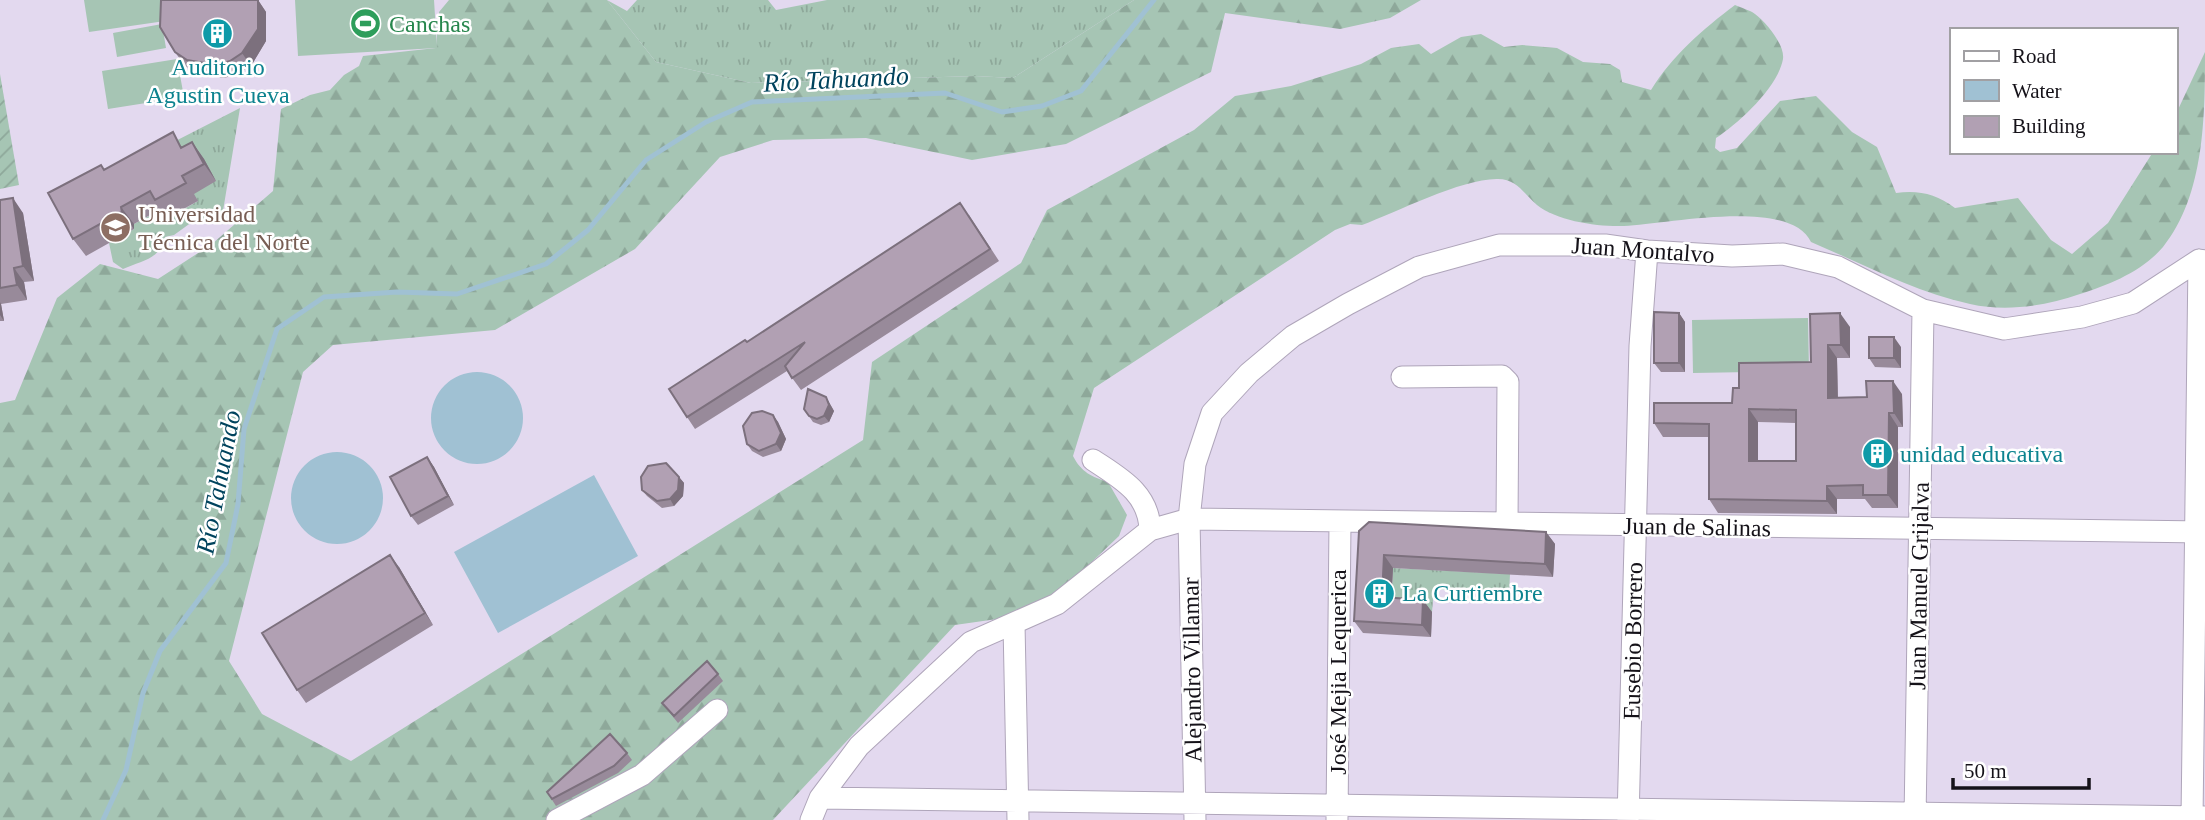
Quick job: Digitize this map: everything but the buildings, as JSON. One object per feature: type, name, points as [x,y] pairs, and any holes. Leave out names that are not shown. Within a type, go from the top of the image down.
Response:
[{"type":"street","name":"Juan Montalvo","points":[[1189,519],[1195,464],[1212,413],[1249,373],[1293,336],[1419,267],[1499,245],[1605,245],[1647,251],[1732,256],[1783,254],[1838,267],[1923,310],[2004,329],[2031,327],[2133,303],[2202,260]]},
{"type":"street","name":"Eusebio Borrero","points":[[1628,815],[1640,346],[1647,251]]},
{"type":"street","points":[[820,798],[1018,811],[2196,818],[2202,260]]},
{"type":"street","name":"Juan Manuel Grijalva","points":[[1915,817],[1923,310]]},
{"type":"street","points":[[1402,377],[1502,376],[1508,382],[1507,525]]},
{"type":"street","points":[[811,820],[820,798],[859,746],[971,642],[1057,604],[1150,530],[1149,517],[1136,489],[1093,460]]},
{"type":"street","name":"Juan de Salinas","points":[[1150,530],[1189,519],[2199,532]]},
{"type":"street","name":"Alejandro Villamar","points":[[1189,519],[1195,812]]},
{"type":"street","name":"José Mejia Lequerica","points":[[1337,813],[1340,523]]},
{"type":"street","points":[[1014,625],[1018,811]]},
{"type":"street","points":[[557,820],[642,775],[717,710]]},
{"type":"green space","points":[[84,0],[162,0],[165,21],[89,32]]},
{"type":"green space","name":"Canchas","points":[[295,0],[434,0],[437,48],[298,56]]},
{"type":"green space","points":[[449,0],[607,0],[656,62],[751,83],[975,76],[1013,78],[1134,0],[1421,0],[1390,18],[1340,29],[1225,13],[1211,72],[1066,144],[972,160],[866,138],[773,140],[720,157],[635,249],[495,330],[333,345],[303,372],[229,661],[262,714],[351,761],[863,440],[872,362],[1021,263],[1047,210],[1194,130],[1235,96],[1291,86],[1361,64],[1391,48],[1419,44],[1431,54],[1461,37],[1481,34],[1504,47],[1522,45],[1557,48],[1583,62],[1610,64],[1620,70],[1622,82],[1651,90],[1668,66],[1689,44],[1735,5],[1753,13],[1764,22],[1778,41],[1783,59],[1780,70],[1766,92],[1746,114],[1716,138],[1715,148],[1720,152],[1737,148],[1780,101],[1816,96],[1852,132],[1877,147],[1896,193],[1927,194],[1955,208],[2018,198],[2051,240],[2072,254],[2108,223],[2152,154],[2177,154],[2177,112],[2205,52],[2203,128],[2195,179],[2187,203],[2177,226],[2155,256],[2136,270],[2102,286],[2067,298],[2026,307],[1998,308],[1970,304],[1929,292],[1811,242],[1799,228],[1779,220],[1725,216],[1624,226],[1590,224],[1545,211],[1515,184],[1498,179],[1467,184],[1362,225],[1350,224],[1335,230],[1094,388],[1073,456],[1087,473],[1108,482],[1127,515],[1119,536],[1052,600],[1011,617],[955,625],[773,820],[0,820],[0,403],[15,400],[57,298],[100,264],[158,279],[212,244],[273,191],[281,109],[310,95],[330,90],[344,75],[359,66],[363,56],[436,48],[439,12]]},
{"type":"green space","points":[[607,0],[627,11],[637,0],[768,0],[776,10],[827,0],[1134,0],[1013,78],[975,76],[751,83],[656,62]]},
{"type":"green space","points":[[162,24],[166,48],[117,57],[113,33]]},
{"type":"green space","points":[[177,59],[184,97],[108,109],[102,71]]},
{"type":"green space","points":[[0,74],[19,185],[0,189]]},
{"type":"green space","points":[[240,108],[222,217],[192,222],[174,235],[165,237],[155,255],[143,261],[123,269],[113,262],[109,243],[134,229],[134,224],[162,209],[168,218],[198,201],[109,175]]},
{"type":"green space","points":[[1808,318],[1809,371],[1693,373],[1692,320]]},
{"type":"green space","points":[[1393,568],[1510,574],[1509,595],[1434,589],[1432,612],[1391,610]]},
{"type":"water","points":[[477,372],[503,380],[515,392],[523,418],[515,444],[503,456],[477,464],[451,456],[439,444],[431,418],[439,392],[451,380]]},
{"type":"water","points":[[337,452],[363,460],[375,472],[383,498],[375,524],[363,536],[337,544],[311,536],[299,524],[291,498],[299,472],[311,460]]},
{"type":"water","points":[[594,475],[638,556],[498,633],[454,552]]},
{"type":"waterway","name":"Río Tahuando","points":[[103,820],[126,770],[143,693],[160,651],[226,563],[238,504],[244,429],[277,329],[324,297],[397,292],[457,294],[546,264],[588,230],[646,160],[706,122],[752,102],[945,93],[1002,112],[1042,106],[1081,91],[1154,0]]},
{"type":"place","name":"Canchas","points":[[366,24]]},
{"type":"place","name":"Auditorio Agustin Cueva","points":[[218,33]]},
{"type":"place","name":"Universidad Técnica del Norte","points":[[115,228]]},
{"type":"place","name":"unidad educativa","points":[[1877,454]]},
{"type":"place","name":"La Curtiembre","points":[[1379,593]]}]
